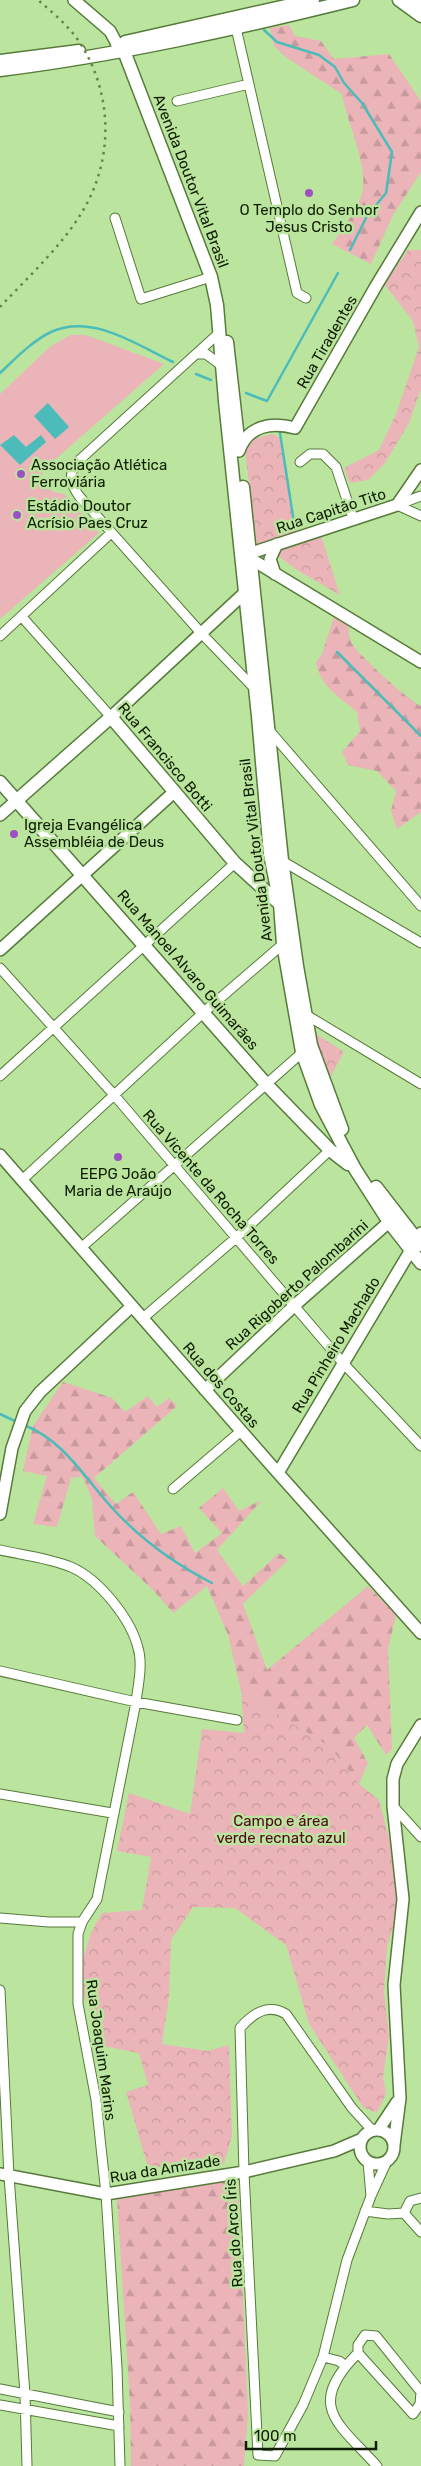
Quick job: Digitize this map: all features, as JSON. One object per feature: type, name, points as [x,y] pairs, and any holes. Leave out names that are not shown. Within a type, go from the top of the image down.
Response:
[{"type":"main road","points":[[0,62],[118,50],[277,4],[313,0]]},
{"type":"main road","points":[[0,70],[236,28],[353,0]]},
{"type":"main road","points":[[399,0],[421,16]]},
{"type":"main road","points":[[415,0],[421,4]]},
{"type":"main road","name":"Avenida Doutor Vital Brasil","points":[[118,50],[211,278],[218,306],[224,367],[225,401],[247,560]]},
{"type":"main road","name":"Avenida Doutor Vital Brasil","points":[[224,367],[232,386],[239,450],[249,588],[253,688],[267,760],[282,860],[285,908],[283,944],[294,1008],[321,1105],[355,1169],[388,1222],[417,1242]]},
{"type":"main road","name":"Avenida Doutor Vital Brasil","points":[[249,588],[268,728],[267,760],[270,854],[285,908],[306,1015],[306,1049],[346,1138],[362,1168],[417,1242],[421,1263]]},
{"type":"main road","points":[[16,801],[111,717]]},
{"type":"main road","name":"Rua Francisco Botti","points":[[111,717],[173,793],[235,863],[285,908]]},
{"type":"main road","name":"Rua Manoel Alvaro Guimarães","points":[[2,784],[266,1084],[330,1150],[355,1169]]},
{"type":"street","points":[[74,0],[110,31],[118,50]]},
{"type":"street","points":[[236,28],[297,293],[306,298]]},
{"type":"street","points":[[177,101],[248,84]]},
{"type":"street","name":"Rua Tiradentes","points":[[239,450],[250,434],[263,426],[282,425],[295,428],[376,286],[421,212]]},
{"type":"street","points":[[115,218],[141,299],[211,278]]},
{"type":"street","points":[[220,334],[74,465],[70,476],[72,486],[111,533],[202,634],[265,699]]},
{"type":"street","points":[[197,354],[206,354],[224,367]]},
{"type":"street","points":[[300,462],[310,454],[324,454],[336,467],[353,518]]},
{"type":"street","points":[[421,470],[396,505],[421,516]]},
{"type":"street","name":"Rua Capitão Tito","points":[[247,560],[277,544],[421,496]]},
{"type":"street","points":[[0,636],[111,533]]},
{"type":"street","points":[[276,574],[270,559],[277,544]]},
{"type":"street","points":[[247,560],[276,574],[421,662]]},
{"type":"street","points":[[111,717],[202,634],[249,588]]},
{"type":"street","name":"Rua Francisco Botti","points":[[22,617],[111,717]]},
{"type":"street","points":[[268,728],[421,906]]},
{"type":"street","points":[[267,760],[292,757]]},
{"type":"street","points":[[0,950],[173,793]]},
{"type":"street","points":[[0,816],[16,801]]},
{"type":"street","points":[[270,854],[419,939]]},
{"type":"street","points":[[0,1076],[235,863]]},
{"type":"street","points":[[22,1180],[204,1012],[283,944]]},
{"type":"street","name":"Rua Vicente da Rocha Torres","points":[[0,968],[115,1096],[343,1363],[421,1446]]},
{"type":"street","points":[[294,1008],[421,1084]]},
{"type":"street","points":[[82,1247],[306,1049]]},
{"type":"street","points":[[143,1318],[237,1237],[330,1150]]},
{"type":"street","name":"Rua dos Costas","points":[[0,1155],[82,1247],[240,1431],[421,1633]]},
{"type":"street","name":"Rua Rigoberto Palombarini","points":[[205,1390],[388,1222]]},
{"type":"street","name":"Rua Pinheiro Machado","points":[[278,1474],[417,1242]]},
{"type":"street","points":[[0,1514],[12,1448],[25,1411],[40,1392],[132,1306]]},
{"type":"street","points":[[173,1490],[240,1431]]},
{"type":"street","name":"Rua Joaquim Marins","points":[[0,1550],[71,1567],[93,1579],[111,1599],[139,1649],[139,1679],[136,1702],[112,1813],[97,1899],[82,1922],[76,1953],[78,2004],[96,2100],[106,2194],[119,2412],[120,2466]]},
{"type":"street","points":[[0,1671],[136,1702],[237,1720]]},
{"type":"street","points":[[346,2366],[331,2358],[323,2357],[347,2260],[371,2196],[393,2152],[400,2098],[394,1985],[403,1899],[393,1779],[397,1764],[421,1725]]},
{"type":"street","points":[[0,1794],[112,1813]]},
{"type":"street","points":[[394,1806],[421,1836]]},
{"type":"street","points":[[0,1918],[49,1922],[82,1922]]},
{"type":"street","points":[[0,1990],[4,2175],[25,2394],[27,2466]]},
{"type":"street","name":"Rua do Arco Íris","points":[[323,2357],[302,2405],[275,2456],[258,2455],[244,2172],[240,2028],[251,2015],[262,2010],[277,2009],[286,2014],[352,2108],[376,2130]]},
{"type":"street","points":[[371,2196],[365,2159],[360,2144],[362,2139],[376,2130],[400,2098]]},
{"type":"street","points":[[376,2130],[389,2133],[394,2145]]},
{"type":"street","name":"Rua da Amizade","points":[[4,2175],[106,2194],[244,2172],[334,2151],[362,2139]]},
{"type":"street","name":"Rua da Amizade","points":[[334,2151],[365,2159]]},
{"type":"street","points":[[365,2159],[375,2164],[387,2161]]},
{"type":"street","points":[[404,2213],[410,2201],[421,2198]]},
{"type":"street","points":[[365,2211],[388,2214],[404,2213]]},
{"type":"street","points":[[404,2213],[421,2232]]},
{"type":"street","points":[[358,2353],[413,2414],[420,2404],[421,2392],[376,2336],[365,2335],[358,2345],[358,2353],[340,2372],[332,2386],[330,2402],[333,2418],[377,2466]]},
{"type":"street","points":[[0,2389],[119,2412]]},
{"type":"street","points":[[0,2405],[119,2426]]},
{"type":"green space","points":[[289,25],[295,36],[321,41],[334,59],[389,54],[421,101],[421,172],[393,215],[371,264],[332,244],[351,217],[362,195],[362,166],[342,94],[287,58],[274,46],[270,28]]},
{"type":"green space","points":[[408,250],[421,250],[421,389],[409,423],[385,463],[368,480],[350,483],[344,468],[379,450],[396,414],[419,347],[413,321],[384,284]]},
{"type":"green space","name":"Associação Atlética Ferroviária","points":[[70,335],[86,335],[164,364],[43,470],[42,478],[45,486],[54,492],[64,494],[99,533],[0,619],[0,394],[51,346]]},
{"type":"green space","points":[[272,434],[280,438],[297,536],[257,545],[245,451],[254,439]]},
{"type":"green space","points":[[320,532],[340,595],[297,570],[274,553]]},
{"type":"green space","points":[[334,617],[348,626],[351,642],[372,666],[421,706],[421,812],[397,829],[391,811],[396,791],[377,771],[348,765],[342,752],[360,731],[357,712],[326,685],[318,671],[316,662],[322,654]]},
{"type":"green space","points":[[313,1032],[344,1052],[328,1081]]},
{"type":"green space","points":[[63,1382],[112,1398],[125,1412],[148,1396],[157,1407],[169,1398],[177,1406],[94,1478],[116,1504],[133,1492],[161,1534],[181,1526],[195,1553],[222,1533],[199,1508],[223,1488],[239,1511],[262,1500],[217,1550],[243,1586],[279,1553],[288,1560],[243,1604],[267,1670],[368,1586],[396,1615],[388,1649],[392,1749],[386,1755],[367,1725],[354,1738],[368,1763],[359,1784],[330,1747],[241,1691],[228,1635],[207,1586],[173,1613],[155,1592],[95,1536],[92,1499],[82,1476],[71,1478],[57,1527],[33,1524],[47,1476],[23,1471],[33,1426]]},
{"type":"green space","name":"Campo e área verde recnato azul","points":[[241,1691],[330,1747],[359,1784],[379,1800],[403,1894],[387,1947],[384,1991],[389,2036],[383,2077],[386,2094],[377,2113],[363,2107],[309,2024],[286,1945],[235,1908],[193,1907],[171,1940],[169,1997],[162,2044],[208,2051],[229,2045],[232,2136],[224,2164],[185,2164],[148,2168],[126,2092],[148,2085],[139,2053],[103,2046],[77,1977],[91,1933],[102,1913],[142,1910],[151,1857],[117,1851],[129,1793],[190,1814],[202,1729],[244,1733]]},
{"type":"green space","points":[[238,2178],[248,2413],[244,2466],[131,2466],[130,2403],[117,2199]]},
{"type":"water","points":[[48,403],[69,427],[55,439],[34,416]]},
{"type":"water","points":[[14,435],[26,447],[41,435],[46,442],[20,465],[0,445]]},
{"type":"waterway","points":[[264,30],[277,42],[319,55],[335,67],[344,83],[362,103],[392,152],[386,193],[367,216],[350,250]]},
{"type":"waterway","points":[[246,393],[267,401],[338,273]]},
{"type":"waterway","points":[[0,373],[37,340],[51,332],[67,327],[82,326],[114,334],[173,362]]},
{"type":"waterway","points":[[196,374],[211,380]]},
{"type":"waterway","points":[[280,433],[295,529]]},
{"type":"waterway","points":[[337,652],[421,736]]},
{"type":"waterway","points":[[0,1414],[17,1422]]},
{"type":"waterway","points":[[24,1425],[38,1432],[63,1451],[114,1510],[148,1541],[173,1560],[212,1583]]},
{"type":"railway","points":[[0,307],[44,261],[74,225],[92,192],[100,171],[104,149],[104,105],[91,63],[71,31],[38,0]]},
{"type":"place","name":"O Templo do Senhor Jesus Cristo","points":[[309,193]]},
{"type":"place","name":"Associação Atlética Ferroviária","points":[[21,474]]},
{"type":"place","name":"Estádio Doutor Acrísio Paes Cruz","points":[[17,515]]},
{"type":"place","name":"Igreja Evangélica Assembléia de Deus","points":[[14,834]]},
{"type":"place","name":"EEPG João Maria de Araújo","points":[[118,1157]]}]
